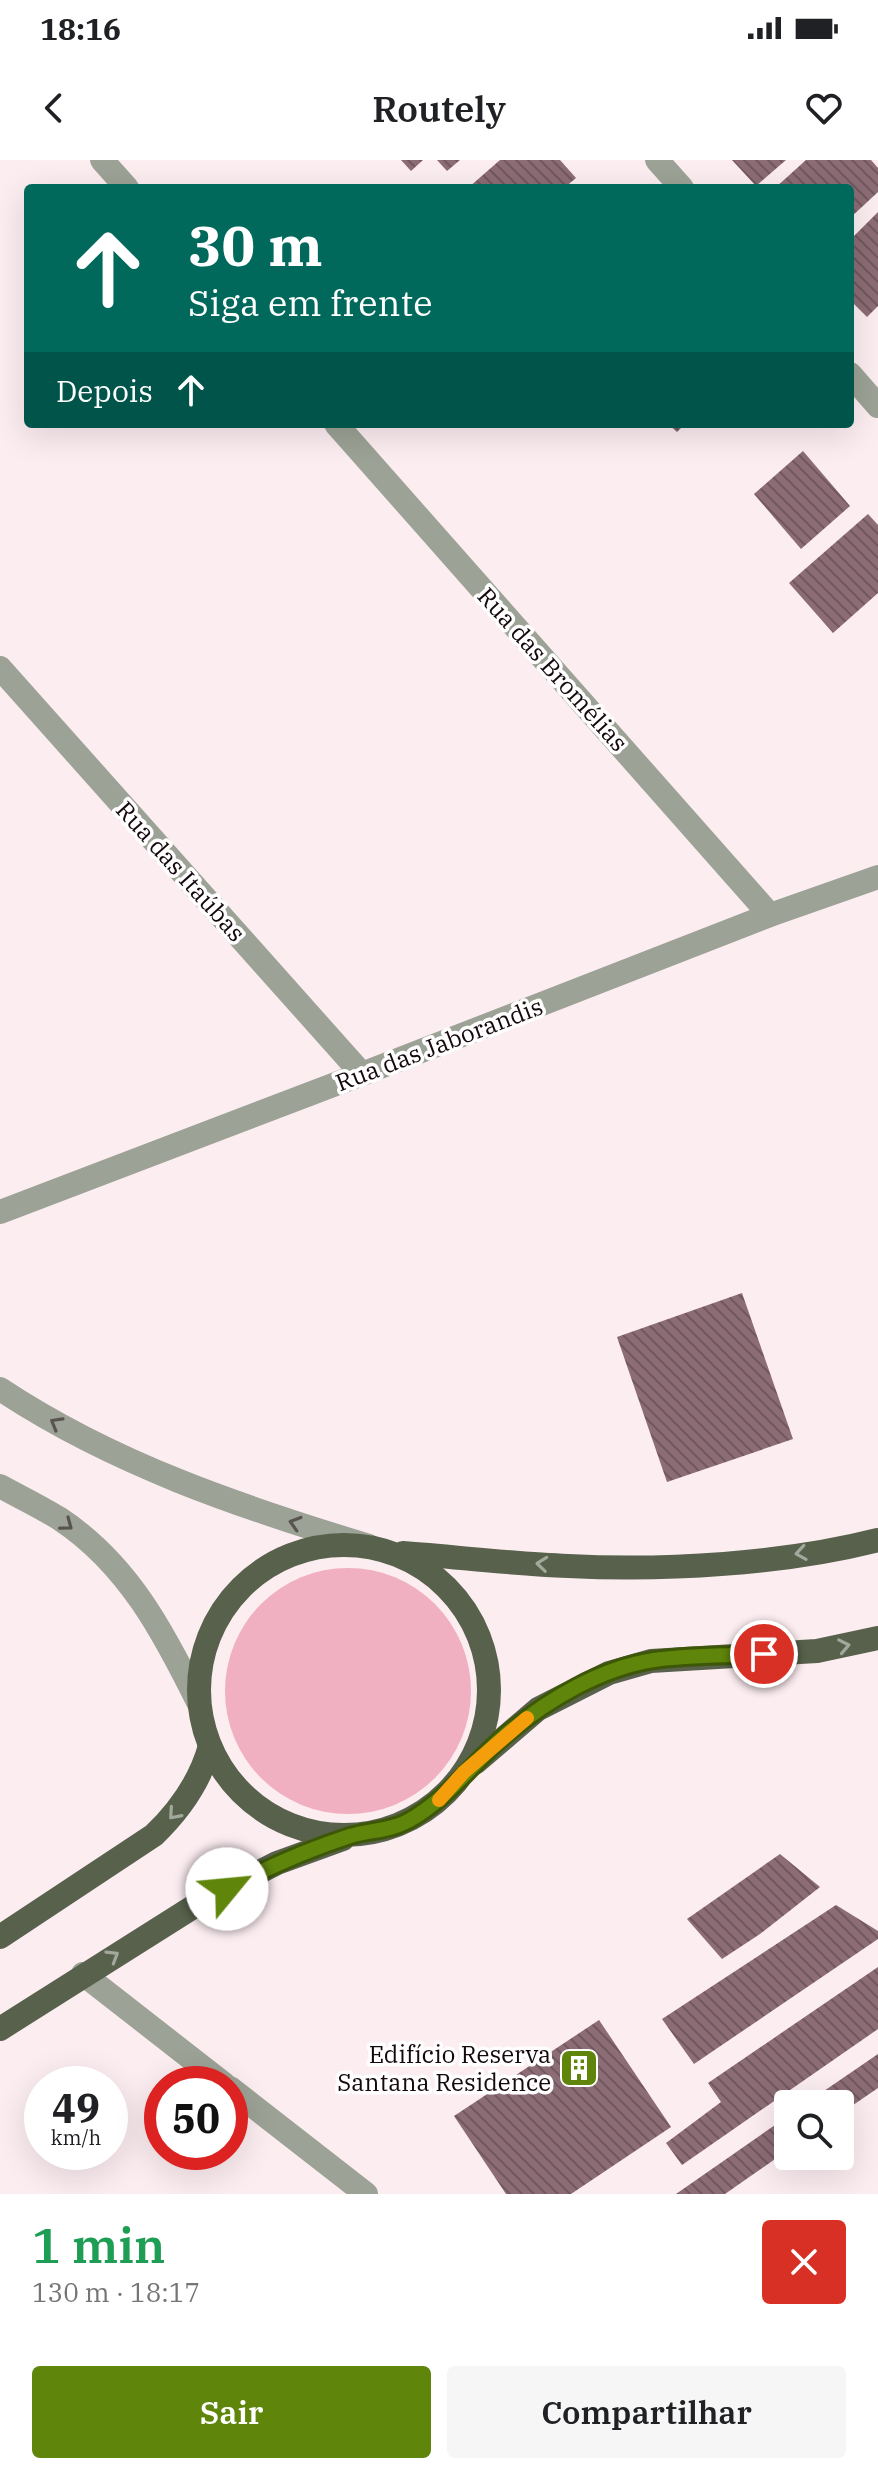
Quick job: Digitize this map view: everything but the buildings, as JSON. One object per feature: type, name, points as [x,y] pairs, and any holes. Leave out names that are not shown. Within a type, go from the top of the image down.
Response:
[{"type":"main road","points":[[353,1835],[312,1831],[273,1816],[250,1801],[231,1781],[210,1746],[199,1704],[201,1663],[213,1623],[246,1580],[267,1565],[316,1546],[343,1544],[369,1546],[395,1553],[568,1566],[660,1567],[781,1557],[878,1540]]},
{"type":"main road","points":[[0,2029],[201,1902],[277,1863],[353,1835],[404,1823],[427,1810],[447,1793],[477,1749],[486,1724],[490,1698],[489,1672],[473,1621],[458,1600],[440,1580],[395,1553]]},
{"type":"main road","points":[[464,1772],[538,1709],[609,1673],[651,1661],[688,1656],[817,1651],[878,1638]]},
{"type":"main road","points":[[0,1937],[154,1835],[188,1796],[205,1766],[210,1746]]},
{"type":"street","points":[[102,160],[123,184]]},
{"type":"street","points":[[657,160],[678,184]]},
{"type":"street","points":[[854,379],[878,406]]},
{"type":"street","name":"Rua das Bromélias","points":[[340,428],[770,915]]},
{"type":"street","name":"Rua das Itaúbas","points":[[0,668],[362,1074]]},
{"type":"street","name":"Rua das Jaborandis","points":[[0,1212],[770,915],[878,877]]},
{"type":"street","points":[[0,1389],[71,1432],[177,1481],[286,1521],[369,1546]]},
{"type":"street","points":[[0,1486],[60,1520],[122,1573],[166,1637],[199,1704]]},
{"type":"street","points":[[83,1974],[201,2066]]},
{"type":"street","points":[[248,2102],[366,2194]]},
{"type":"shaded area","points":[[348,1568],[395,1578],[435,1604],[461,1644],[471,1691],[461,1738],[435,1778],[395,1804],[348,1814],[301,1804],[261,1778],[235,1738],[225,1691],[235,1644],[261,1604],[301,1578]]},
{"type":"slow traffic","points":[[439,1800],[464,1772],[527,1718]]},
{"type":"place","name":"Edifício Reserva Santana Residence","points":[[579,2068]]},
{"type":"route","points":[[227,1889],[277,1863],[353,1835],[404,1823],[427,1810],[447,1793],[464,1772],[538,1709],[609,1673],[651,1661],[688,1656],[764,1654]]}]
